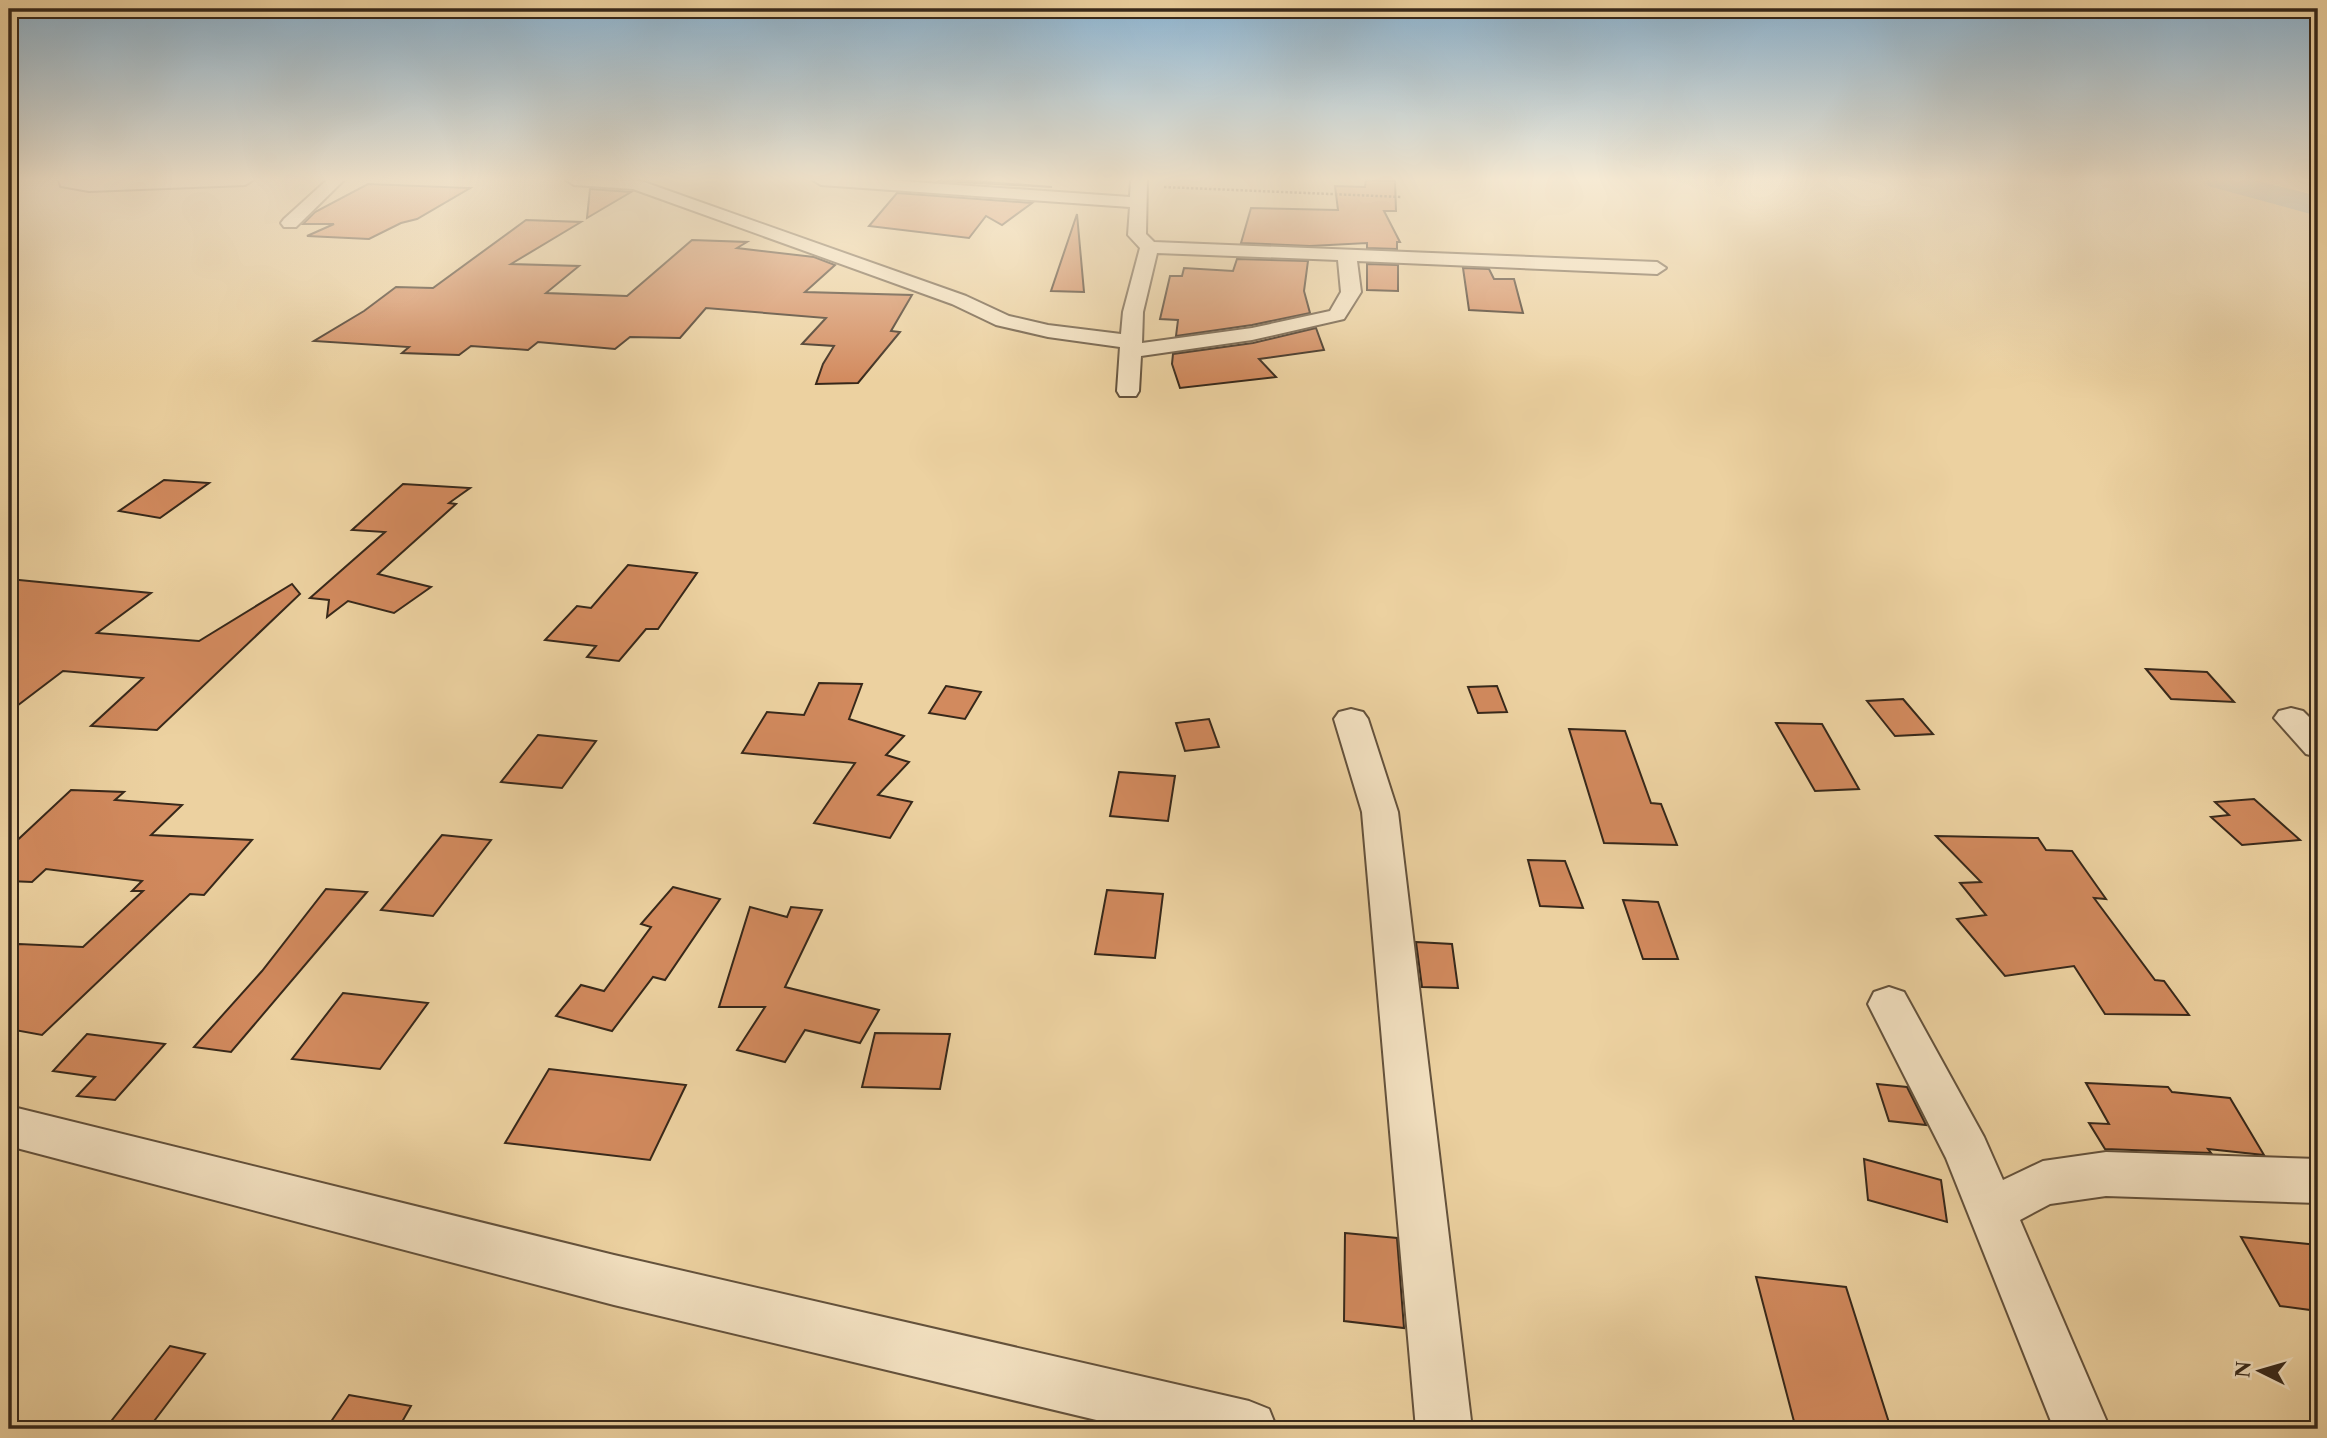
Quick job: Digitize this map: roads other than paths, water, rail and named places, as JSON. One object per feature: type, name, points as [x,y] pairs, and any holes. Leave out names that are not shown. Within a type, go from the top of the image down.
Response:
[{"type":"street","points":[[817,247],[959,300],[1003,321],[1130,347],[1252,334],[1337,315],[1351,292],[1347,255]]},
{"type":"street","points":[[1128,391],[1133,312],[1149,247]]},
{"type":"street","points":[[1152,247],[1657,268]]},
{"type":"street","points":[[2291,718],[2318,746]]},
{"type":"street","points":[[1351,719],[1380,812],[1444,1429]]},
{"type":"street","points":[[1889,1004],[1967,1152],[2082,1429]]},
{"type":"street","points":[[9,1126],[614,1280],[1249,1429]]},
{"type":"street","points":[[1991,1211],[2043,1183],[2106,1174],[2318,1181]]}]
